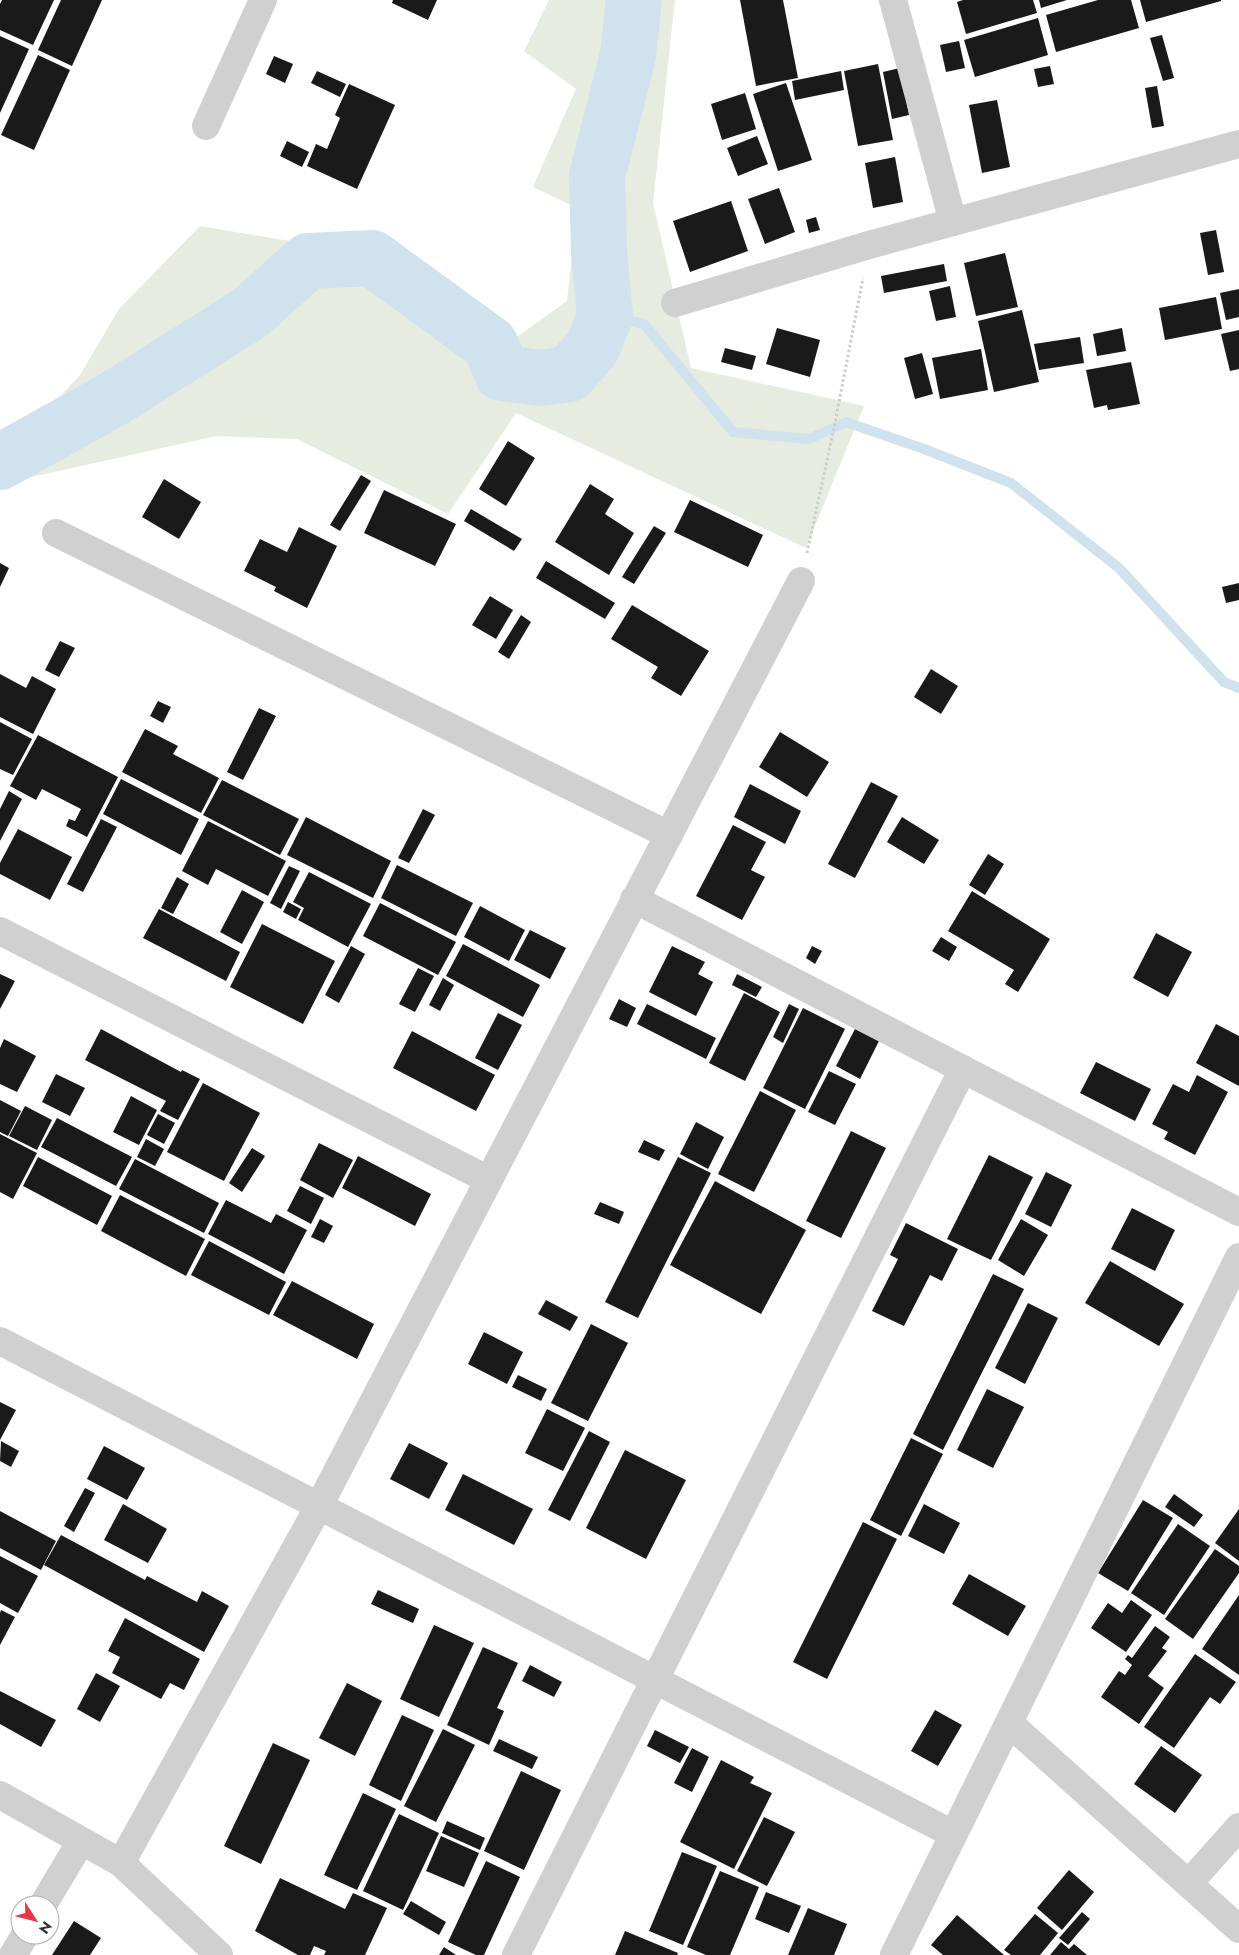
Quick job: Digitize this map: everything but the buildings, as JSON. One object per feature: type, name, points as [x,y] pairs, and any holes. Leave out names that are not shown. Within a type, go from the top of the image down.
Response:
[{"type":"street","points":[[206,126],[263,0]]},
{"type":"street","points":[[893,0],[953,222]]},
{"type":"street","points":[[675,302],[869,245],[1239,144]]},
{"type":"street","points":[[56,533],[669,834]]},
{"type":"street","points":[[122,1864],[319,1506],[801,581]]},
{"type":"street","points":[[634,899],[1239,1212]]},
{"type":"street","points":[[0,931],[489,1180]]},
{"type":"street","points":[[516,1955],[963,1069]]},
{"type":"street","points":[[894,1955],[1239,1257]]},
{"type":"street","points":[[0,1341],[953,1834]]},
{"type":"street","points":[[1009,1723],[1239,1928]]},
{"type":"street","points":[[0,1794],[122,1864],[219,1955]]},
{"type":"street","points":[[1189,1883],[1239,1827]]},
{"type":"street","points":[[49,1895],[81,1841]]},
{"type":"path","points":[[801,581],[834,428],[869,245]]},
{"type":"shaded area","points":[[549,0],[675,0],[653,203],[691,368],[864,406],[806,548],[516,413],[448,514],[297,439],[216,436],[0,484],[0,435],[33,425],[80,375],[119,309],[200,226],[325,247],[392,264],[478,326],[518,336],[567,301],[577,208],[533,187],[576,89],[524,51]]},
{"type":"waterway","points":[[0,462],[115,398],[250,313],[308,261],[372,258],[490,344],[502,373],[541,378],[569,374],[592,348],[605,316],[599,252],[597,176],[628,55],[634,0]]},
{"type":"waterway","points":[[605,316],[644,324],[733,432],[809,439],[846,422],[924,449],[1011,483],[1119,568],[1224,682],[1239,688]]}]
